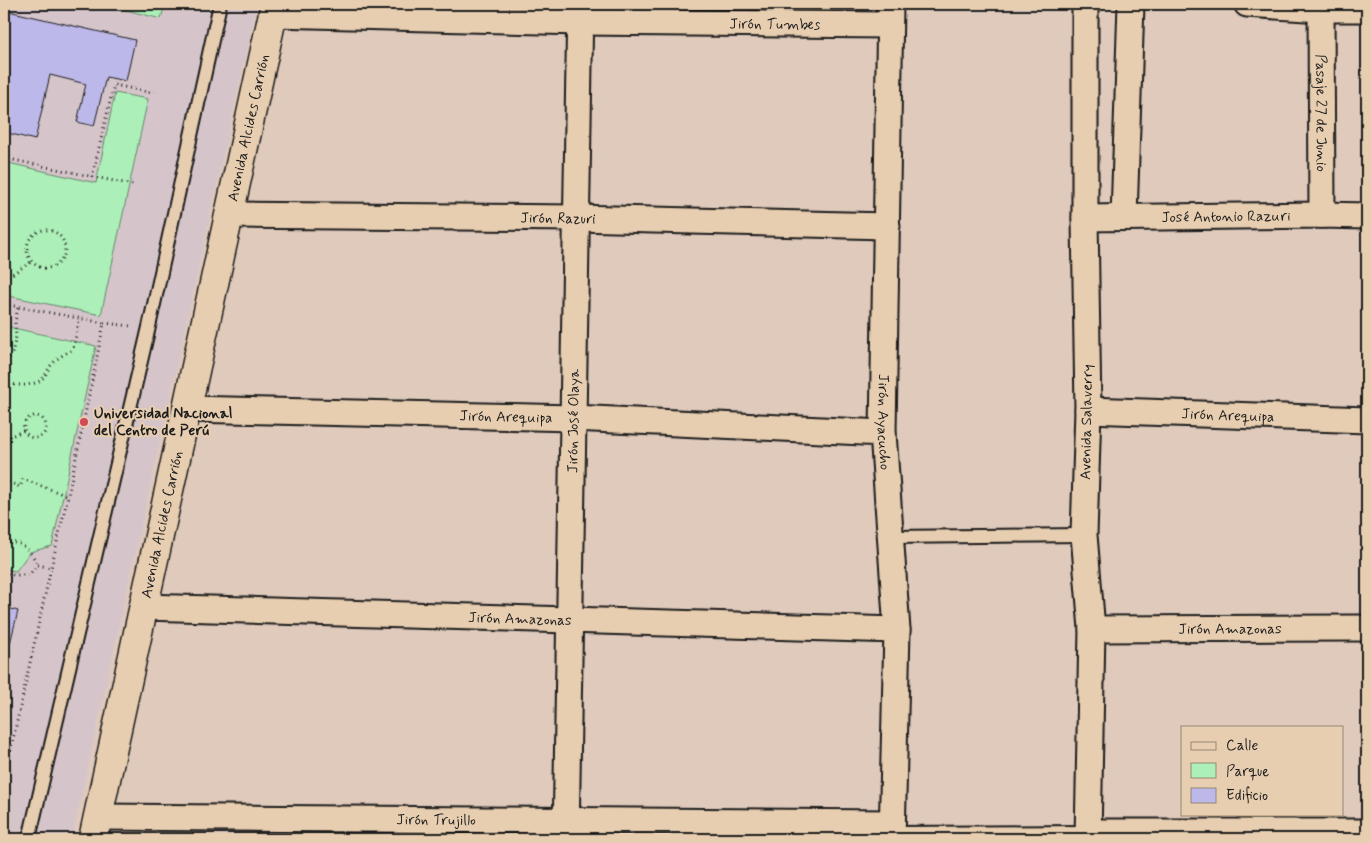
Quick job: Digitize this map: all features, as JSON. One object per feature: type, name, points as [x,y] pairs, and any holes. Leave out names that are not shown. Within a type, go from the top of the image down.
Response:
[{"type":"street","name":"Avenida Salaverry","points":[[1086,4],[1085,218],[1088,410],[1084,535],[1092,629],[1088,836]]},
{"type":"street","points":[[1124,217],[1131,4]]},
{"type":"street","points":[[1247,4],[1367,9]]},
{"type":"street","name":"Pasaje 27 de Junio","points":[[1321,6],[1322,215]]},
{"type":"street","name":"Jirón Tumbes","points":[[274,9],[580,13],[889,14]]},
{"type":"street","name":"Avenida Alcides Carrión","points":[[96,828],[274,9]]},
{"type":"street","name":"Jirón José Olaya","points":[[566,830],[580,13]]},
{"type":"street","name":"Jirón Ayacucho","points":[[889,14],[883,433],[897,630],[892,832]]},
{"type":"street","name":"Jirón Razuri","points":[[229,215],[576,218],[887,226]]},
{"type":"street","name":"José Antonio Razuri","points":[[1085,218],[1367,216]]},
{"type":"street","name":"Jirón Arequipa","points":[[187,409],[573,418],[883,433]]},
{"type":"street","name":"Jirón Arequipa","points":[[1088,410],[1367,420]]},
{"type":"street","name":"Jirón Amazonas","points":[[144,607],[897,630]]},
{"type":"street","name":"Jirón Amazonas","points":[[1092,629],[1367,628]]},
{"type":"street","name":"Jirón Trujillo","points":[[96,828],[892,832]]},
{"type":"street","name":"Jirón Trujillo","points":[[1088,836],[1367,832]]},
{"type":"lane","points":[[29,839],[150,327],[220,4]]},
{"type":"lane","points":[[890,537],[1084,535]]},
{"type":"lane","name":"Jirón Trujillo","points":[[892,832],[1088,836]]},
{"type":"path","points":[[92,177],[114,85],[154,93]]},
{"type":"path","points":[[4,176],[6,159],[133,186]]},
{"type":"path","points":[[48,230],[60,236],[65,248],[64,255],[56,265],[50,268],[43,268],[31,262],[26,252],[28,240],[32,235],[48,230]]},
{"type":"path","points":[[4,278],[31,262]]},
{"type":"path","points":[[4,304],[104,323],[150,327]]},
{"type":"path","points":[[4,366],[12,353],[16,337],[18,307]]},
{"type":"path","points":[[4,385],[11,383],[20,386],[34,384],[46,375],[52,363],[73,349],[80,318]]},
{"type":"path","points":[[4,780],[68,496],[104,323]]},
{"type":"path","points":[[33,416],[43,419],[46,425],[44,432],[39,437],[32,437],[25,430],[25,423],[33,416]]},
{"type":"path","points":[[4,438],[25,430]]},
{"type":"path","points":[[4,480],[20,487],[23,479],[68,496]]},
{"type":"path","points":[[4,543],[15,542],[20,544],[30,552],[38,565],[51,568]]},
{"type":"path","points":[[4,573],[28,575],[38,565]]},
{"type":"shaded area","name":"Universidad Nacional del Centro de Perú","points":[[4,4],[257,4],[72,839],[4,839]]},
{"type":"green space","points":[[103,4],[165,4],[161,19]]},
{"type":"green space","points":[[115,93],[148,99],[101,315],[4,295],[4,162],[96,183]]},
{"type":"green space","points":[[4,326],[96,346],[52,546],[30,552],[16,571],[4,569]]},
{"type":"building","points":[[4,10],[135,40],[126,81],[106,77],[94,126],[77,122],[86,84],[50,75],[35,140],[4,132]]},
{"type":"building","points":[[4,607],[18,611],[4,668]]},
{"type":"place","name":"Universidad Nacional del Centro de Perú","points":[[84,422]]}]
